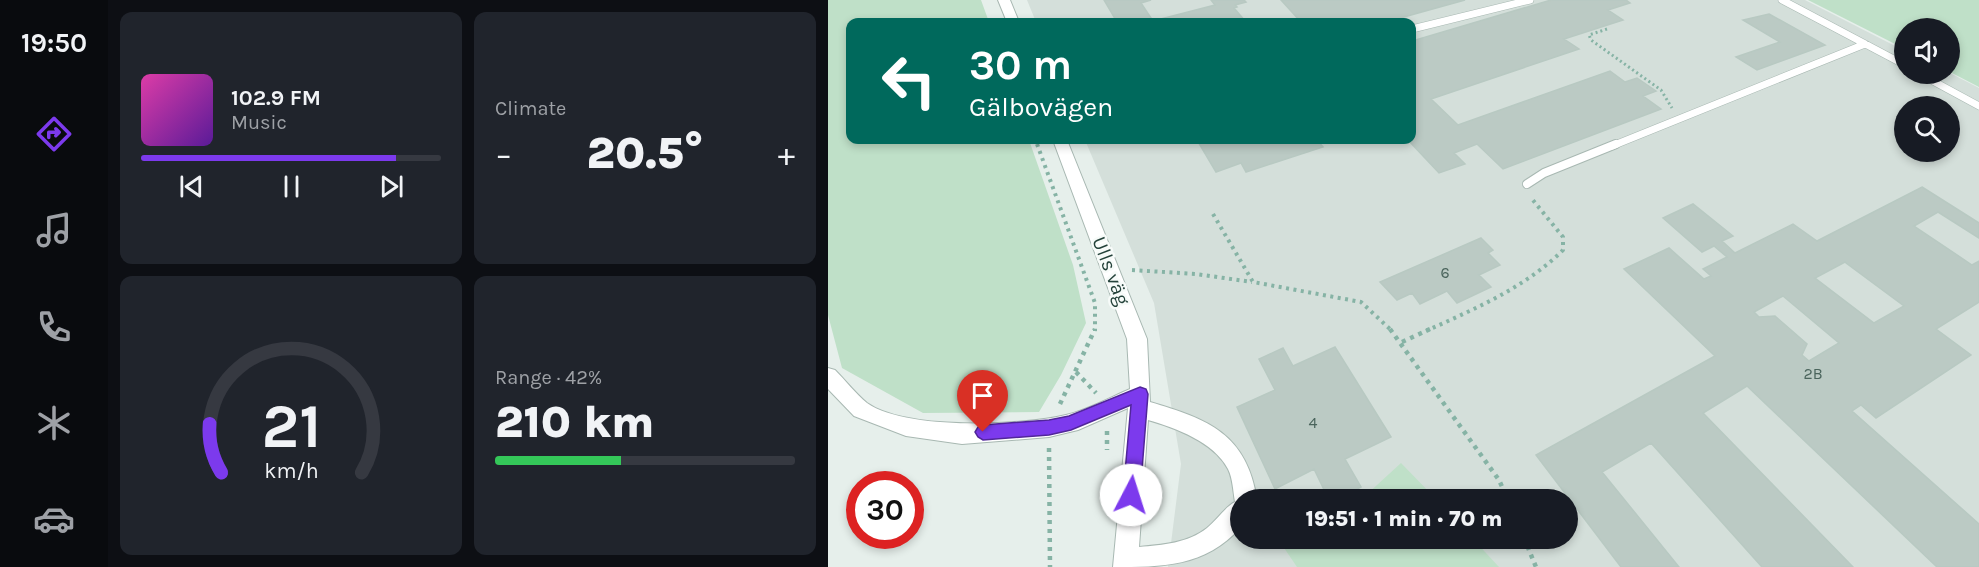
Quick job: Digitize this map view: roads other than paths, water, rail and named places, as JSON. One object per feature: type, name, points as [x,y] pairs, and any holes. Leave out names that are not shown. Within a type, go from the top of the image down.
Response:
[{"type":"street","points":[[1004,0],[1011,18]]},
{"type":"street","name":"Ulls väg","points":[[1062,144],[1137,339],[1140,401],[1125,564],[1185,554],[1211,541],[1230,525]]},
{"type":"street","points":[[828,376],[861,410],[906,427],[962,434],[1049,428],[1140,401],[1216,441],[1234,458],[1245,489]]},
{"type":"lane","points":[[1416,28],[1530,0]]},
{"type":"lane","points":[[1782,0],[1894,59]]},
{"type":"lane","points":[[1527,184],[1544,173],[1865,44]]},
{"type":"lane","points":[[1938,84],[1979,106]]}]
